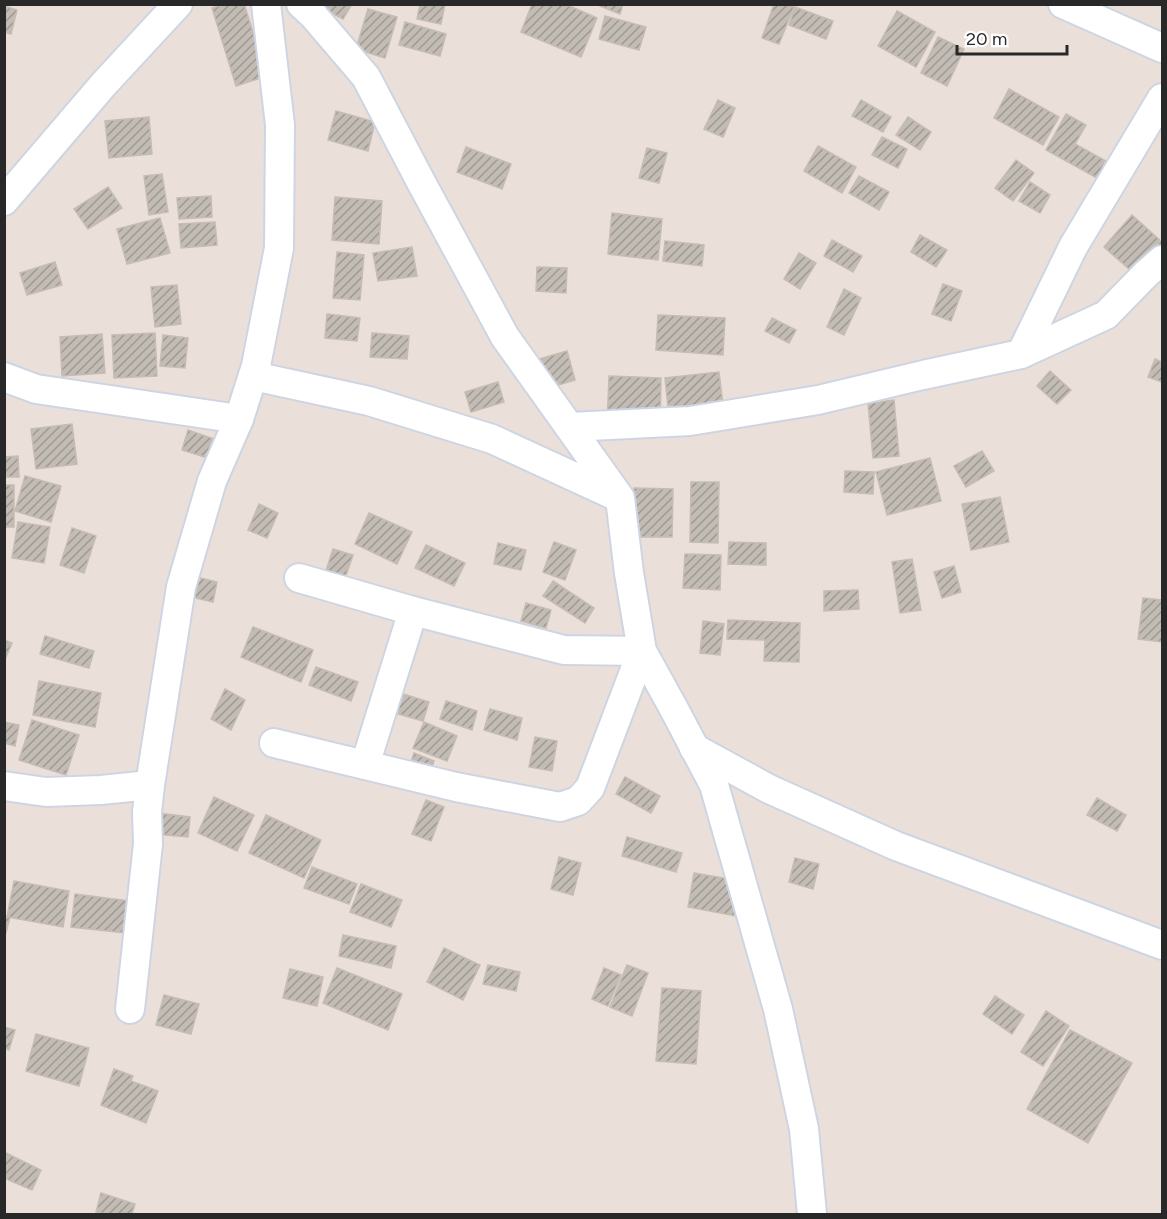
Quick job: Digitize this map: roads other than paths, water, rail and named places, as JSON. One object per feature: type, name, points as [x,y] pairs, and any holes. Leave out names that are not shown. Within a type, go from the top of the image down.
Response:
[{"type":"street","points":[[4,201],[103,85],[178,4]]},
{"type":"street","points":[[130,1009],[148,844],[147,812],[150,785],[181,587],[212,482],[253,376],[279,248],[280,125],[266,4]]},
{"type":"street","points":[[301,4],[366,77],[505,337],[620,498],[642,651],[714,785],[778,1009],[804,1129],[812,1215]]},
{"type":"street","points":[[1063,4],[1162,48]]},
{"type":"street","points":[[1022,354],[1073,247],[1162,98]]},
{"type":"street","points":[[570,427],[690,421],[818,400],[1022,354],[1106,315],[1162,260]]},
{"type":"street","points":[[253,376],[369,401],[492,439],[620,498]]},
{"type":"street","points":[[4,377],[36,389],[238,419]]},
{"type":"street","points":[[299,578],[413,611],[564,650],[642,651]]},
{"type":"street","points":[[365,765],[413,611]]},
{"type":"street","points":[[274,743],[456,787],[560,807],[579,801],[590,788],[642,651]]},
{"type":"street","points":[[694,748],[770,789],[896,846],[1162,945]]},
{"type":"street","points":[[4,786],[46,792],[150,785]]}]
